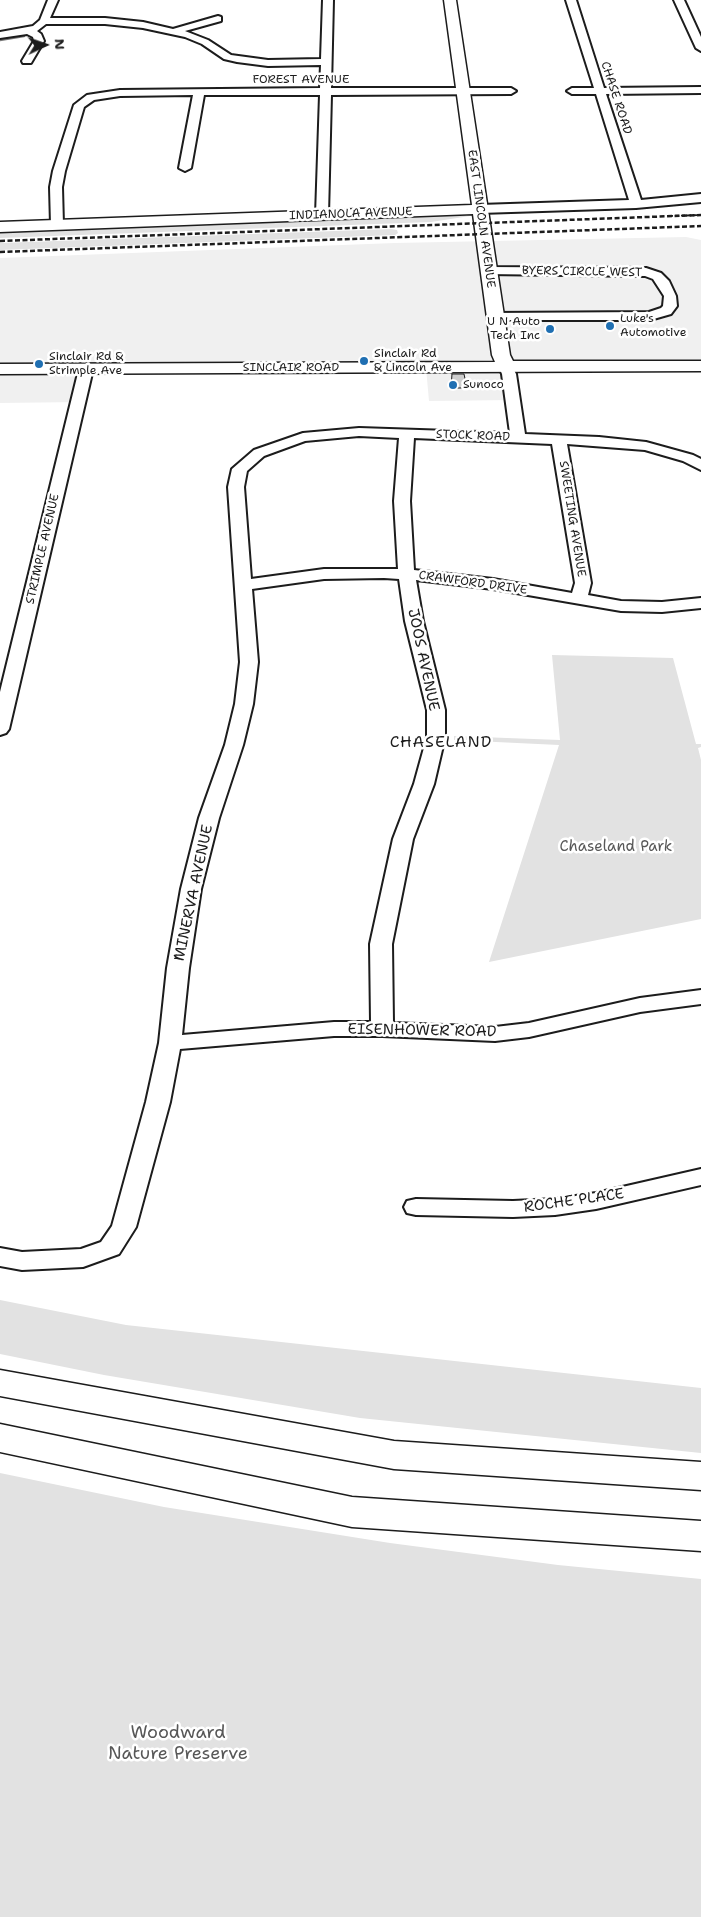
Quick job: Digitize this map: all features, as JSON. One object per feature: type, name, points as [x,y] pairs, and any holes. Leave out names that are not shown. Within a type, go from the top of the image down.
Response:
[{"type":"main road","name":"EAST LINCOLN AVENUE","points":[[450,0],[495,316],[501,355],[506,368]]},
{"type":"main road","name":"INDIANOLA AVENUE","points":[[0,227],[480,209]]},
{"type":"main road","name":"SINCLAIR ROAD","points":[[0,369],[701,366]]},
{"type":"main road","points":[[0,1384],[394,1455],[701,1476]]},
{"type":"main road","points":[[0,1438],[352,1512],[701,1536]]},
{"type":"street","points":[[0,35],[29,31],[36,28],[44,21],[53,0]]},
{"type":"street","points":[[322,215],[328,0]]},
{"type":"street","name":"CHASE ROAD","points":[[571,0],[636,204]]},
{"type":"street","points":[[679,0],[701,48]]},
{"type":"street","points":[[175,31],[218,20]]},
{"type":"street","points":[[44,21],[105,21],[143,25],[175,31],[205,42],[218,52],[237,59],[268,63],[326,62]]},
{"type":"street","points":[[27,60],[39,41],[38,36],[29,31]]},
{"type":"street","points":[[572,91],[701,90]]},
{"type":"street","name":"FOREST AVENUE","points":[[57,225],[56,187],[59,171],[79,105],[91,97],[120,93],[511,91]]},
{"type":"street","points":[[185,168],[199,92]]},
{"type":"street","name":"INDIANOLA AVENUE","points":[[480,209],[636,204],[701,198]]},
{"type":"street","name":"BYERS CIRCLE WEST","points":[[489,271],[632,270],[657,276],[670,296],[670,306],[666,310],[650,316],[495,316]]},
{"type":"street","name":"EAST LINCOLN AVENUE","points":[[506,368],[509,374],[518,437]]},
{"type":"street","name":"STRIMPLE AVENUE","points":[[0,729],[86,369]]},
{"type":"street","name":"STOCK ROAD","points":[[259,453],[303,437],[359,432],[599,440],[646,446],[694,462]]},
{"type":"street","name":"JOOS AVENUE","points":[[382,1029],[381,944],[403,839],[424,784],[436,737],[436,710],[414,621],[406,574],[402,501],[407,434]]},
{"type":"street","name":"SWEETING AVENUE","points":[[559,439],[583,583],[579,599]]},
{"type":"street","name":"MINERVA AVENUE","points":[[0,1257],[22,1261],[83,1258],[110,1248],[124,1227],[158,1102],[170,1043],[178,968],[191,889],[209,818],[240,725],[244,704],[249,662],[245,585],[236,487],[240,469],[259,453]]},
{"type":"street","name":"CRAWFORD DRIVE","points":[[245,585],[324,574],[406,574],[493,584],[620,606],[662,607],[701,603]]},
{"type":"street","name":"EISENHOWER ROAD","points":[[170,1043],[334,1029],[495,1034],[537,1028],[640,1005],[701,997]]},
{"type":"street","name":"ROCHE PLACE","points":[[416,1207],[513,1209],[555,1207],[596,1201],[701,1177]]},
{"type":"shaded area","points":[[686,237],[701,240],[701,366],[509,367],[514,400],[429,401],[426,368],[90,369],[81,402],[0,403],[0,258],[395,243]]},
{"type":"green space","points":[[459,213],[470,216],[431,222],[0,238],[0,229]]},
{"type":"green space","points":[[397,230],[398,233],[395,235],[0,250],[0,243]]},
{"type":"green space","name":"Chaseland Park","points":[[552,655],[673,658],[696,744],[701,744],[701,747],[698,748],[701,760],[701,919],[489,962],[559,745],[454,740],[454,736],[560,740]]},
{"type":"green space","points":[[0,1300],[126,1325],[701,1388],[701,1453],[360,1418],[104,1375],[0,1354]]},
{"type":"green space","name":"Woodward Nature Preserve","points":[[0,1473],[164,1507],[390,1543],[558,1565],[701,1579],[701,1917],[0,1917]]},
{"type":"building","points":[[452,374],[464,374],[467,388],[451,388]]},
{"type":"waterway","points":[[0,40],[24,36]]},
{"type":"railway","points":[[0,241],[701,215],[669,216]]},
{"type":"railway","points":[[0,252],[701,226]]},
{"type":"place","name":"Luke's Automotive","points":[[610,326]]},
{"type":"place","name":"U N Auto Tech Inc","points":[[550,329]]},
{"type":"place","name":"Sinclair Rd & Lincoln Ave","points":[[364,361]]},
{"type":"place","name":"Sinclair Rd & Strimple Ave","points":[[39,364]]},
{"type":"place","name":"Sunoco","points":[[453,385]]},
{"type":"district","name":"CHASELAND","points":[[441,743]]}]
